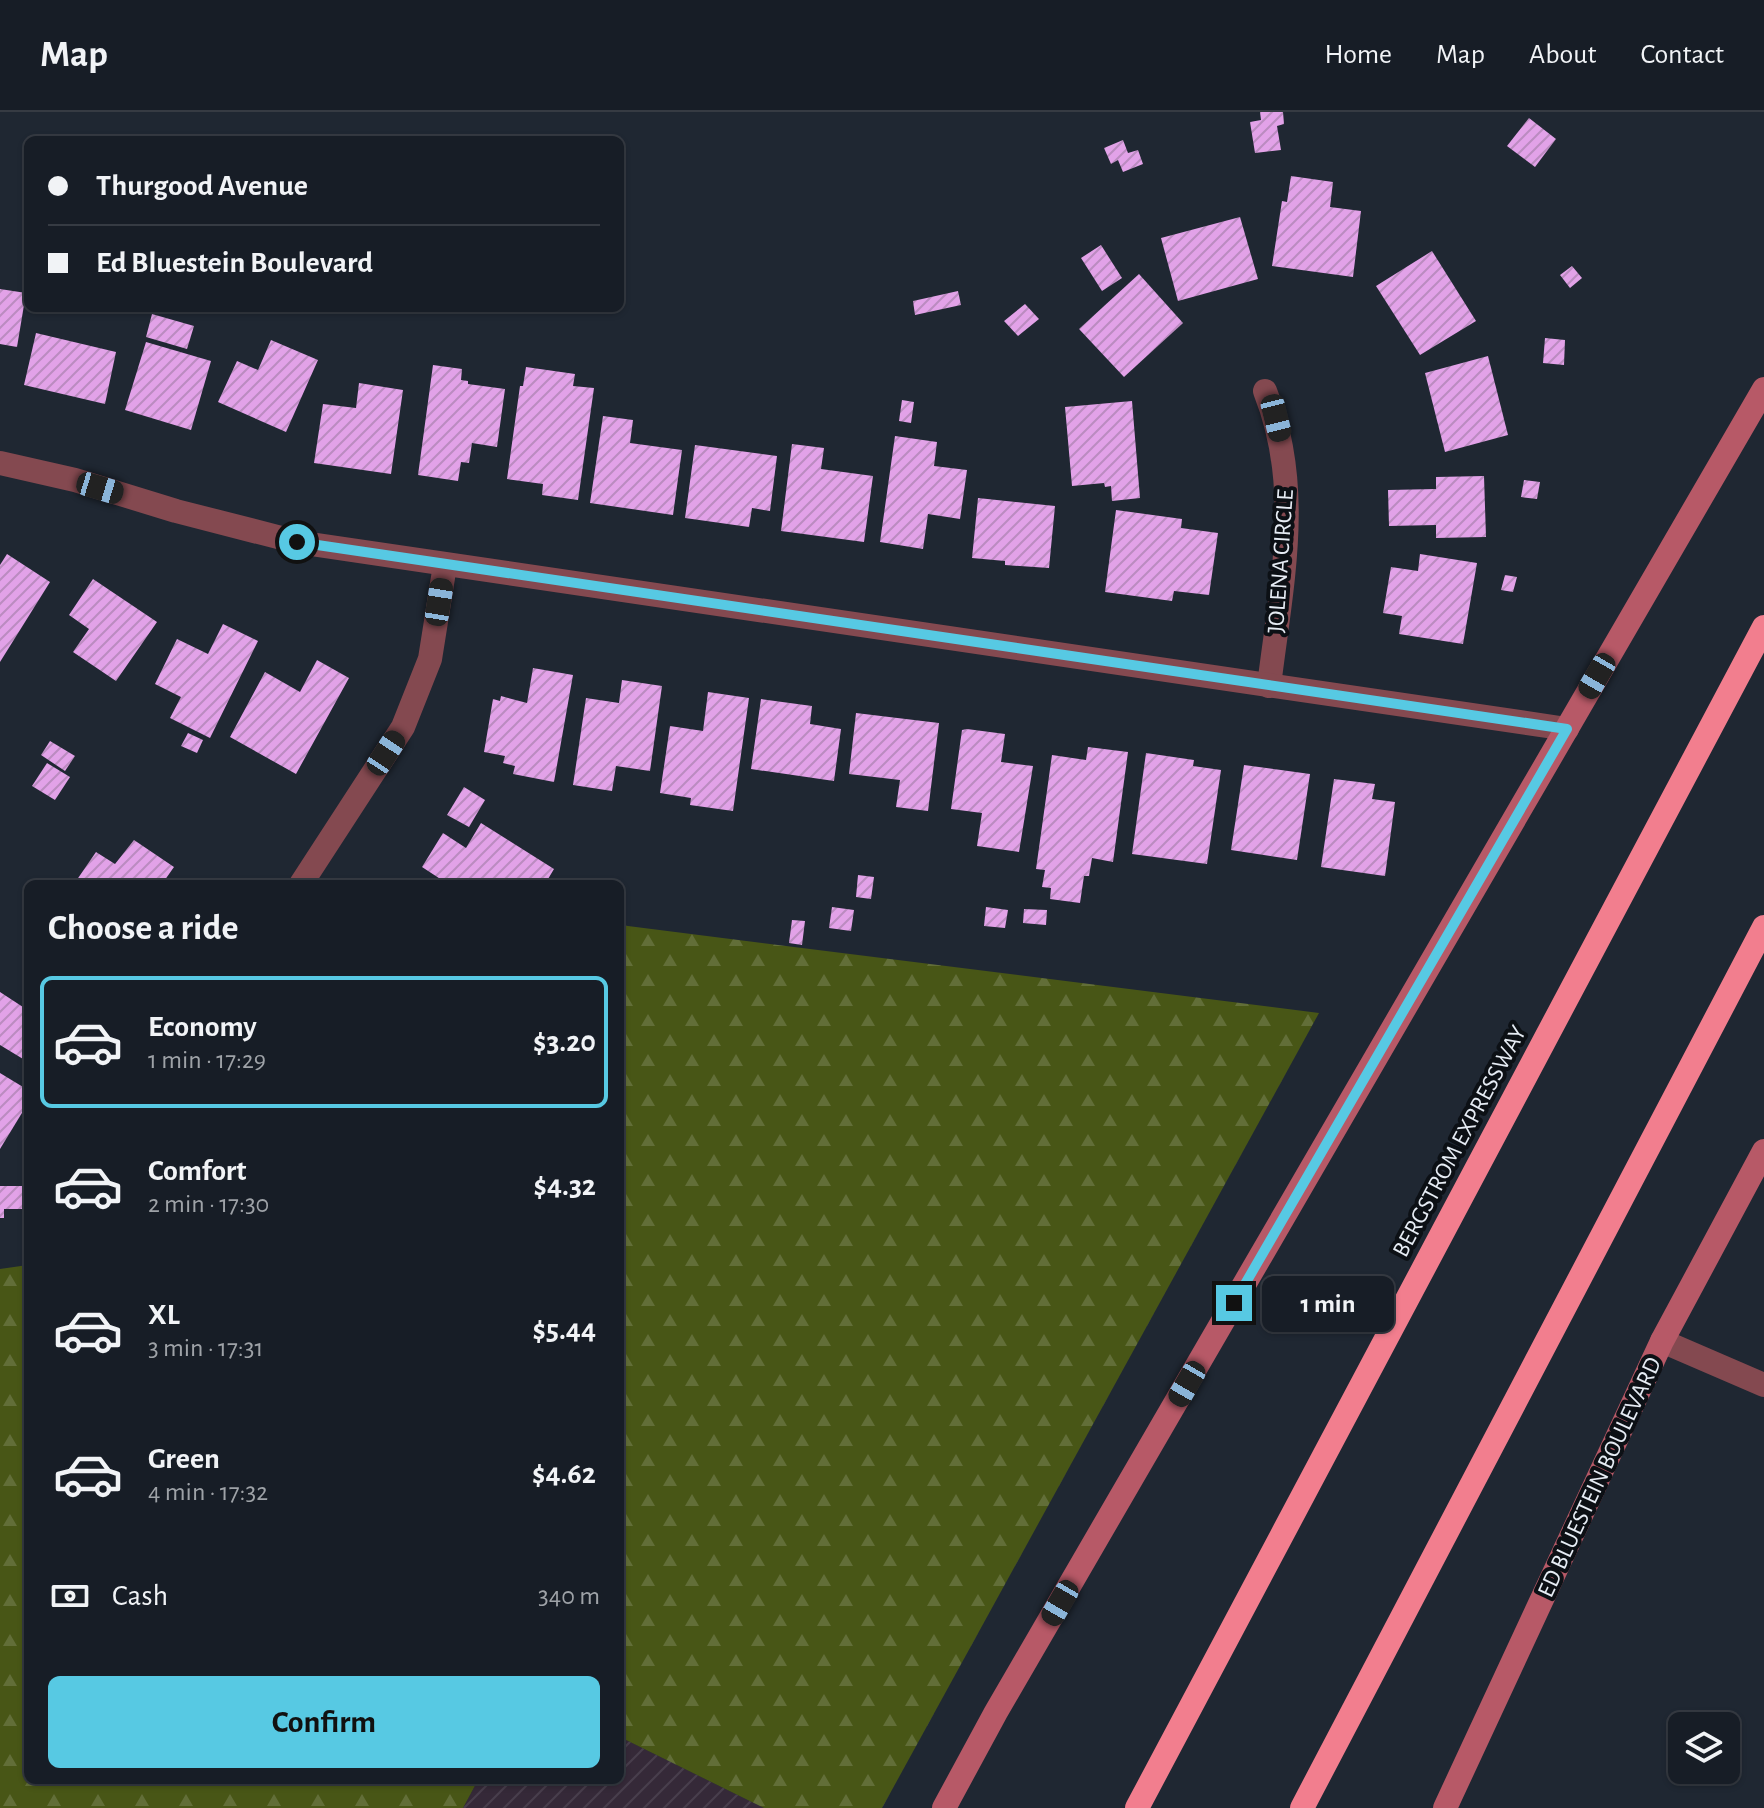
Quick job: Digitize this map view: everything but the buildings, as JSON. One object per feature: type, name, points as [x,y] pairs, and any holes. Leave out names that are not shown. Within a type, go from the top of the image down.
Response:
[{"type":"highway","name":"BERGSTROM EXPRESSWAY","points":[[1137,1808],[1764,627]]},
{"type":"highway","points":[[1302,1808],[1764,927]]},
{"type":"main road","points":[[944,1808],[1020,1671],[1764,389]]},
{"type":"main road","name":"ED BLUESTEIN BOULEVARD","points":[[1445,1808],[1662,1341],[1764,1151]]},
{"type":"street","name":"JOLENA CIRCLE","points":[[1265,391],[1276,418],[1283,450],[1288,527],[1269,686]]},
{"type":"street","points":[[0,463],[75,480],[176,511],[297,542],[1567,729]]},
{"type":"street","points":[[304,880],[403,727],[430,659],[445,565]]},
{"type":"street","points":[[1662,1341],[1764,1385]]},
{"type":"shaded area","points":[[624,1739],[764,1808],[463,1808],[476,1784],[624,1784]]},
{"type":"green space","points":[[624,926],[1319,1013],[882,1808],[764,1808],[624,1739]]},
{"type":"green space","points":[[24,1266],[24,1784],[476,1784],[463,1808],[0,1808],[0,1269]]},
{"type":"route","points":[[297,542],[1567,729],[1234,1303]]}]
